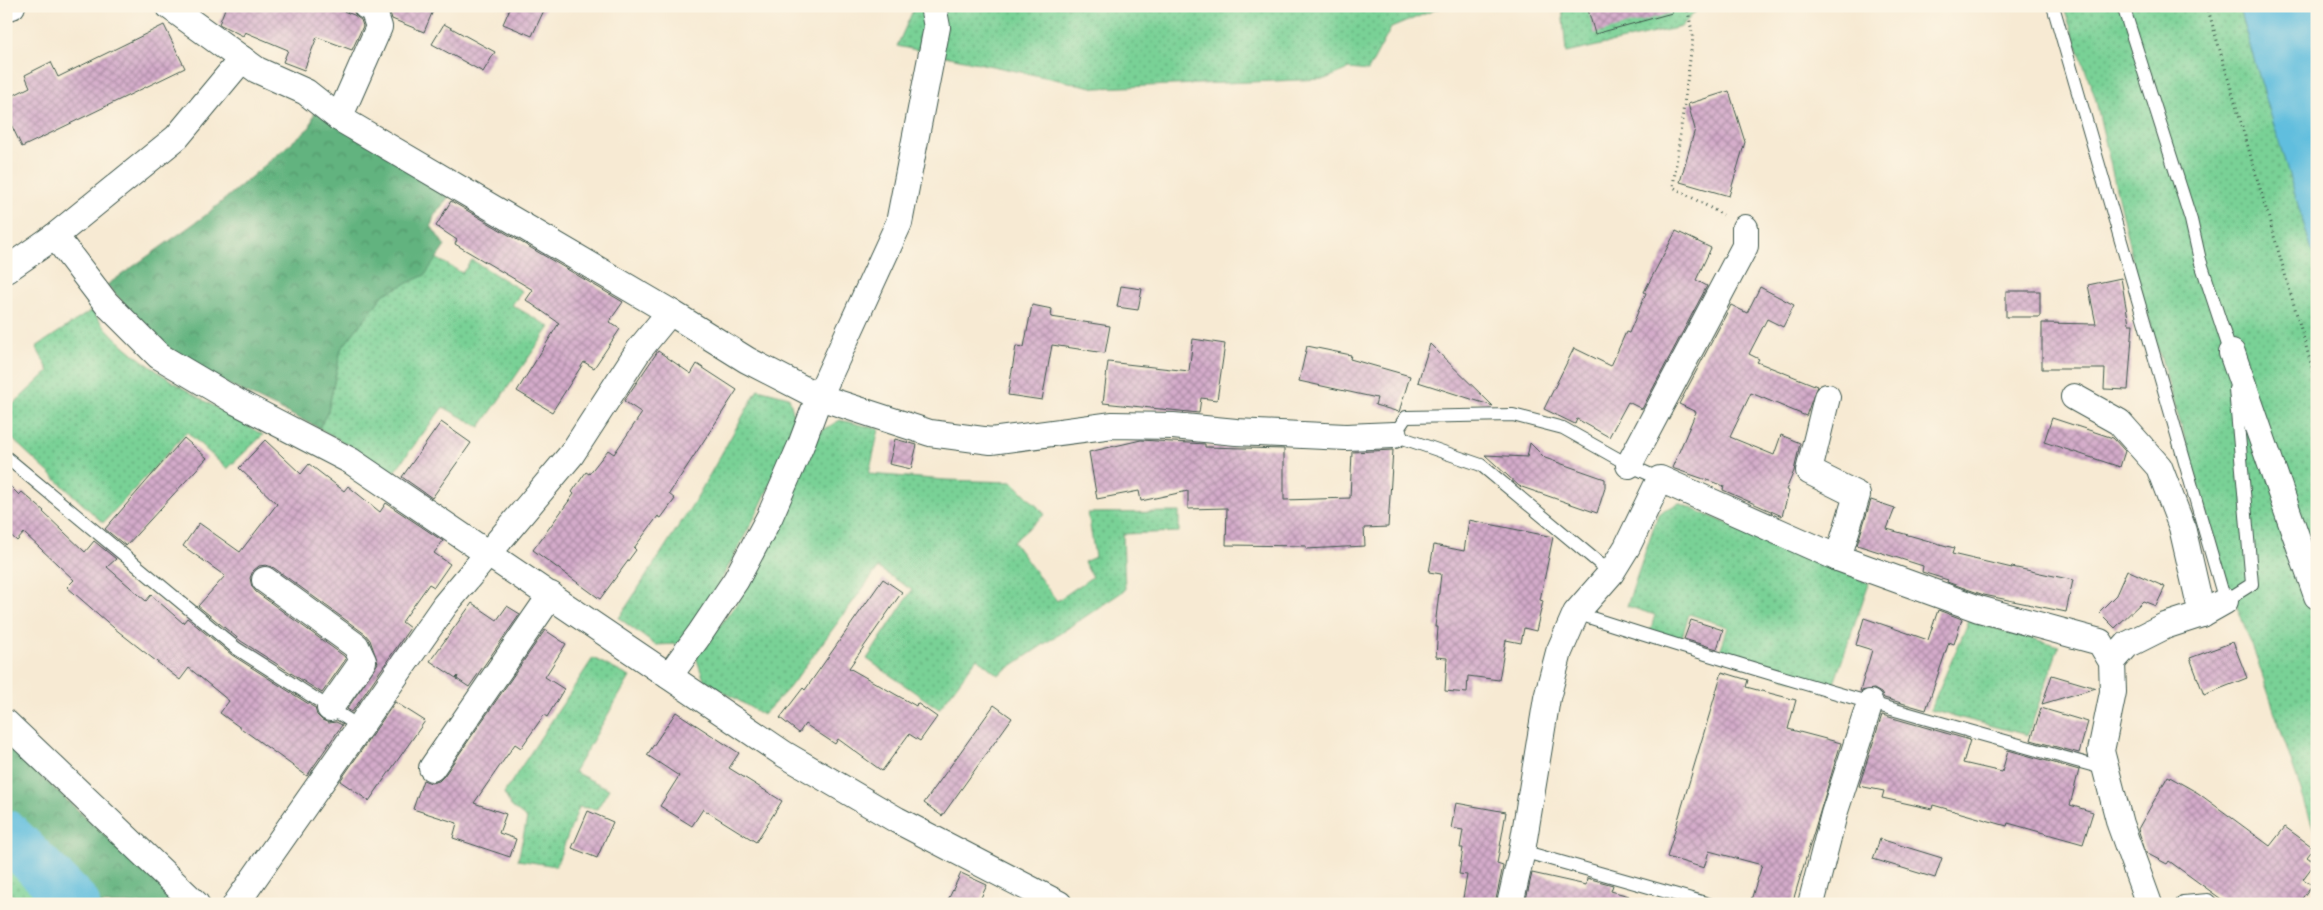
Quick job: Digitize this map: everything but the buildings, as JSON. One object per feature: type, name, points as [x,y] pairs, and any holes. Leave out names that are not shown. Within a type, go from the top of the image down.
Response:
[{"type":"street","points":[[6,8],[12,6]]},
{"type":"street","points":[[169,6],[257,70],[306,92],[339,118],[670,312],[747,360],[818,397],[930,433],[991,441],[1113,425],[1173,426],[1236,432],[1346,437],[1394,435]]},
{"type":"street","points":[[339,118],[379,27],[373,9],[366,6]]},
{"type":"street","points":[[669,676],[736,580],[770,516],[801,445],[818,397],[899,223],[937,27],[933,6]]},
{"type":"street","points":[[6,270],[55,236],[177,137],[242,59]]},
{"type":"street","points":[[1629,465],[1745,246],[1745,228]]},
{"type":"street","points":[[55,236],[106,303],[159,356],[237,402],[351,461],[784,754],[897,820],[1059,904]]},
{"type":"street","points":[[236,904],[445,605],[571,455],[638,350],[670,312]]},
{"type":"street","points":[[2232,353],[2317,596]]},
{"type":"street","points":[[2074,396],[2119,422],[2159,467],[2182,527],[2202,614]]},
{"type":"street","points":[[1826,397],[1809,471],[1857,495],[1838,558]]},
{"type":"street","points":[[1510,904],[1522,851],[1547,698],[1559,652],[1576,613],[1611,573],[1627,547],[1660,479],[1838,558],[1979,609],[2100,642],[2112,662],[2113,692],[2101,751],[2120,824],[2149,904]]},
{"type":"street","points":[[264,580],[356,646],[363,661],[330,708]]},
{"type":"street","points":[[432,768],[551,595]]},
{"type":"street","points":[[2112,662],[2128,645],[2164,626],[2202,614],[2225,601]]},
{"type":"street","points":[[1811,904],[1834,814],[1870,704]]},
{"type":"street","points":[[6,723],[196,904]]},
{"type":"lane","points":[[2054,6],[2225,601],[2252,584],[2232,353],[2200,260],[2191,220],[2123,6]]},
{"type":"lane","points":[[1611,573],[1481,465],[1394,435],[1406,416],[1513,415],[1563,428],[1629,465],[1660,479]]},
{"type":"lane","points":[[6,457],[236,648],[360,727]]},
{"type":"lane","points":[[1576,613],[1693,652],[1870,704],[2107,769]]},
{"type":"lane","points":[[1522,851],[1709,904]]},
{"type":"lane","points":[[2182,904],[2183,902],[2208,900],[2212,904]]},
{"type":"path","points":[[1687,6],[1692,38],[1673,188],[1745,228]]},
{"type":"path","points":[[2207,6],[2317,384]]},
{"type":"path","points":[[6,898],[13,904]]},
{"type":"green space","points":[[915,6],[1444,6],[1391,28],[1368,71],[1349,69],[1325,79],[1097,88],[897,46]]},
{"type":"green space","points":[[1562,6],[1697,6],[1698,9],[1681,27],[1566,53]]},
{"type":"green space","points":[[2063,6],[2238,6],[2317,266],[2317,839],[2256,656],[2228,584],[2135,271],[2095,97]]},
{"type":"green space","points":[[315,111],[454,190],[434,216],[431,226],[445,246],[425,275],[384,294],[341,349],[328,411],[319,428],[221,381],[159,342],[107,285],[206,215],[310,127]]},
{"type":"green space","points":[[436,258],[462,273],[472,260],[522,291],[512,305],[550,327],[480,427],[443,407],[394,472],[319,428],[328,411],[341,349],[384,294],[424,275]]},
{"type":"green space","points":[[92,310],[107,329],[147,364],[194,395],[263,435],[227,469],[187,432],[103,523],[6,433],[6,411],[49,371],[36,347]]},
{"type":"green space","points":[[758,389],[789,397],[797,426],[758,511],[718,586],[679,644],[655,645],[619,618],[696,499]]},
{"type":"green space","points":[[840,420],[879,429],[869,474],[946,480],[1013,482],[1045,514],[1013,542],[1057,601],[1092,577],[1084,562],[1095,557],[1088,513],[1179,512],[1179,532],[1123,534],[1125,590],[998,675],[977,658],[939,709],[867,659],[912,590],[878,568],[789,688],[763,715],[704,680],[696,657],[740,599],[766,551],[816,434]]},
{"type":"green space","points":[[1679,503],[1869,583],[1831,692],[1718,657],[1728,627],[1689,614],[1680,644],[1649,635],[1655,615],[1627,606],[1658,514]]},
{"type":"green space","points":[[1969,621],[2059,646],[2028,735],[1930,710]]},
{"type":"green space","points":[[593,658],[630,677],[574,772],[609,789],[597,809],[579,807],[556,866],[518,860],[527,819],[511,806],[504,793]]},
{"type":"green space","points":[[6,744],[180,904],[90,904],[6,821]]},
{"type":"green space","points":[[6,820],[90,904],[22,904],[6,890]]},
{"type":"water","points":[[2238,6],[2317,6],[2317,268]]},
{"type":"waterway","points":[[6,834],[76,904]]}]
